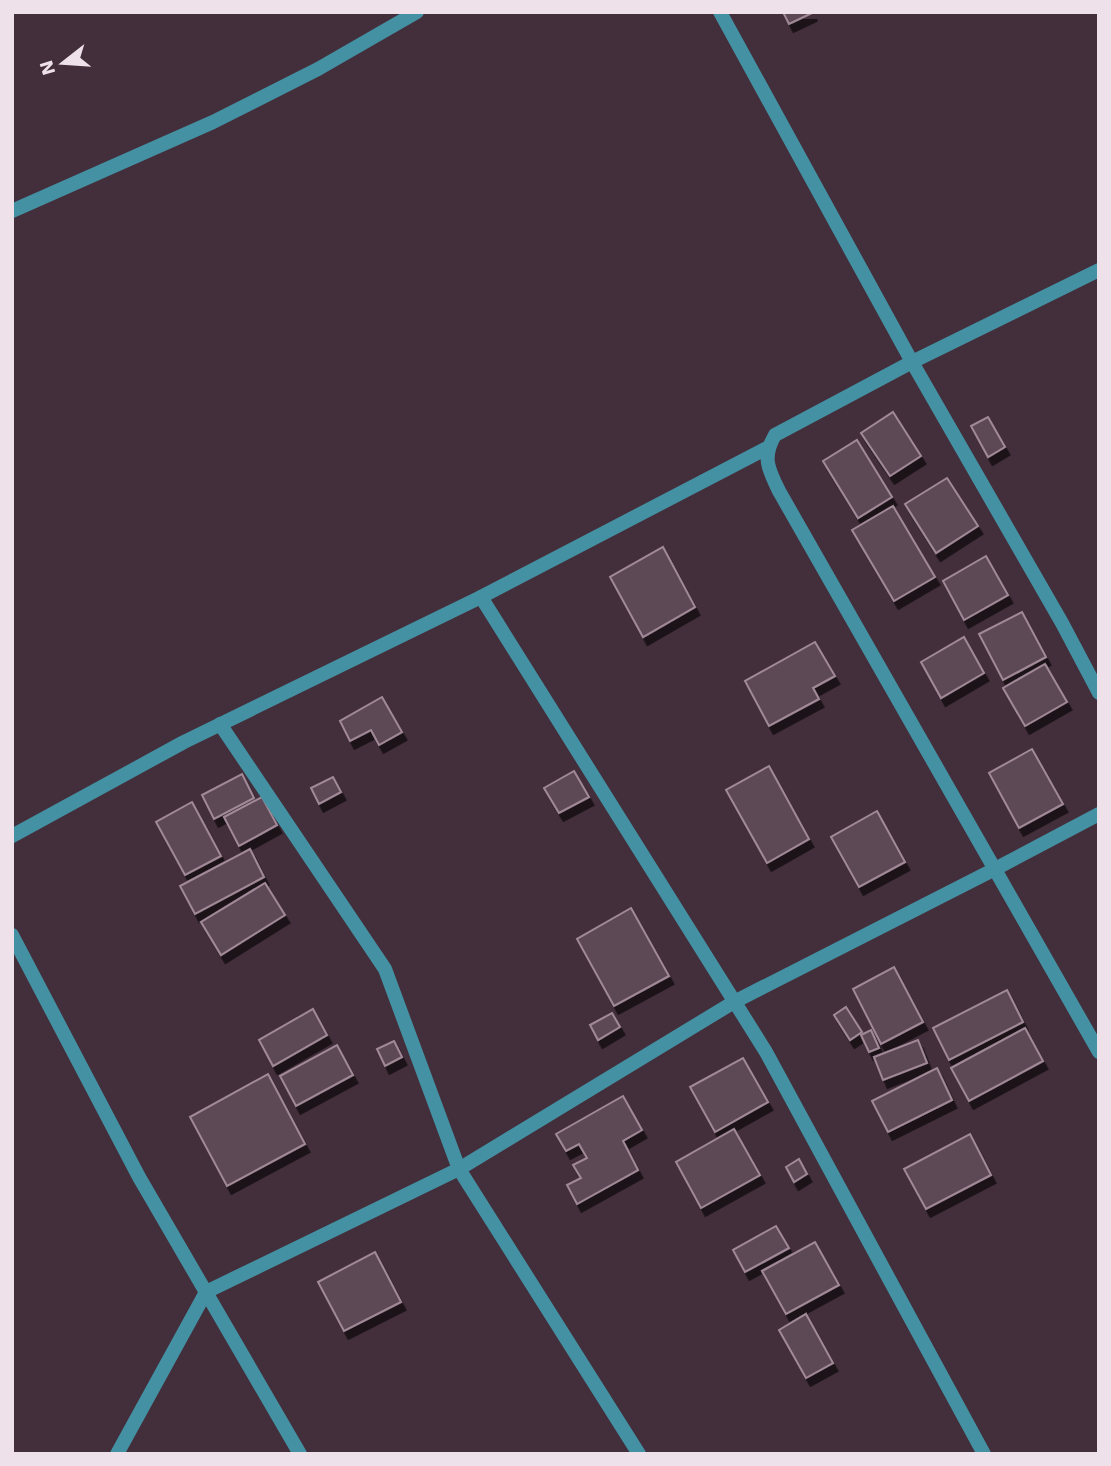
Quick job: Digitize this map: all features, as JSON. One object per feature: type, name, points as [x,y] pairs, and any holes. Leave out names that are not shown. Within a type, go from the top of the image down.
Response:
[{"type":"street","points":[[12,211],[214,122],[318,69],[417,12]]},
{"type":"street","points":[[720,12],[912,362],[1029,564],[1099,693]]},
{"type":"street","points":[[12,836],[220,724],[481,597],[767,448],[775,435],[912,362],[1099,270]]},
{"type":"street","points":[[767,448],[769,471],[779,491],[1099,1052]]},
{"type":"street","points":[[481,597],[766,1052],[984,1454]]},
{"type":"street","points":[[220,724],[385,969],[458,1169],[639,1454]]},
{"type":"street","points":[[117,1454],[206,1292],[458,1169],[734,1002],[1099,814]]},
{"type":"street","points":[[12,935],[139,1177],[300,1454]]},
{"type":"building","points":[[783,12],[812,12],[812,13],[789,24]]},
{"type":"building","points":[[893,412],[921,456],[890,476],[861,433]]},
{"type":"building","points":[[988,417],[1005,447],[988,457],[971,426]]},
{"type":"building","points":[[857,440],[892,497],[858,518],[823,461]]},
{"type":"building","points":[[947,478],[978,526],[936,553],[905,504]]},
{"type":"building","points":[[893,506],[935,577],[894,601],[852,530]]},
{"type":"building","points":[[663,547],[695,607],[643,637],[610,577]]},
{"type":"building","points":[[986,556],[1008,595],[964,620],[943,581]]},
{"type":"building","points":[[1022,612],[1046,657],[1003,680],[979,634]]},
{"type":"building","points":[[964,637],[984,673],[941,698],[921,662]]},
{"type":"building","points":[[815,642],[835,676],[813,688],[819,699],[769,726],[745,681]]},
{"type":"building","points":[[1045,664],[1067,702],[1025,726],[1003,688]]},
{"type":"building","points":[[382,697],[402,732],[379,745],[371,730],[350,741],[340,721]]},
{"type":"building","points":[[1032,749],[1063,804],[1019,828],[989,773]]},
{"type":"building","points":[[769,766],[809,839],[767,863],[726,790]]},
{"type":"building","points":[[574,771],[589,797],[559,813],[544,788]]},
{"type":"building","points":[[242,774],[254,798],[214,819],[202,795]]},
{"type":"building","points":[[333,777],[341,792],[319,804],[311,788]]},
{"type":"building","points":[[262,797],[277,825],[239,846],[224,817]]},
{"type":"building","points":[[192,802],[221,856],[185,875],[156,822]]},
{"type":"building","points":[[877,811],[905,862],[859,887],[831,837]]},
{"type":"building","points":[[250,849],[264,877],[195,914],[180,886]]},
{"type":"building","points":[[265,883],[285,915],[221,955],[201,922]]},
{"type":"building","points":[[631,908],[669,976],[614,1006],[577,939]]},
{"type":"building","points":[[894,967],[923,1022],[881,1044],[853,989]]},
{"type":"building","points":[[1007,990],[1023,1022],[949,1060],[933,1028]]},
{"type":"building","points":[[846,1007],[862,1032],[850,1040],[834,1015]]},
{"type":"building","points":[[313,1009],[327,1035],[273,1066],[259,1040]]},
{"type":"building","points":[[612,1013],[620,1027],[598,1040],[590,1025]]},
{"type":"building","points":[[1025,1028],[1043,1061],[969,1101],[951,1068]]},
{"type":"building","points":[[871,1030],[879,1048],[869,1052],[861,1035]]},
{"type":"building","points":[[918,1040],[927,1063],[883,1080],[874,1057]]},
{"type":"building","points":[[394,1041],[402,1057],[385,1066],[377,1049]]},
{"type":"building","points":[[337,1045],[353,1075],[296,1106],[280,1076]]},
{"type":"building","points":[[743,1058],[768,1102],[715,1132],[690,1087]]},
{"type":"building","points":[[937,1068],[952,1100],[888,1132],[872,1101]]},
{"type":"building","points":[[268,1074],[305,1144],[227,1186],[190,1117]]},
{"type":"building","points":[[623,1096],[642,1130],[623,1141],[638,1170],[577,1204],[567,1185],[581,1178],[573,1165],[587,1158],[579,1144],[566,1151],[556,1134]]},
{"type":"building","points":[[734,1129],[760,1175],[701,1208],[676,1162]]},
{"type":"building","points":[[970,1134],[991,1175],[926,1209],[904,1169]]},
{"type":"building","points":[[799,1159],[807,1174],[794,1182],[786,1167]]},
{"type":"building","points":[[776,1226],[789,1248],[745,1272],[733,1250]]},
{"type":"building","points":[[815,1242],[839,1285],[786,1314],[762,1271]]},
{"type":"building","points":[[375,1252],[401,1302],[344,1331],[318,1282]]},
{"type":"building","points":[[806,1314],[833,1363],[806,1378],[779,1330]]}]
